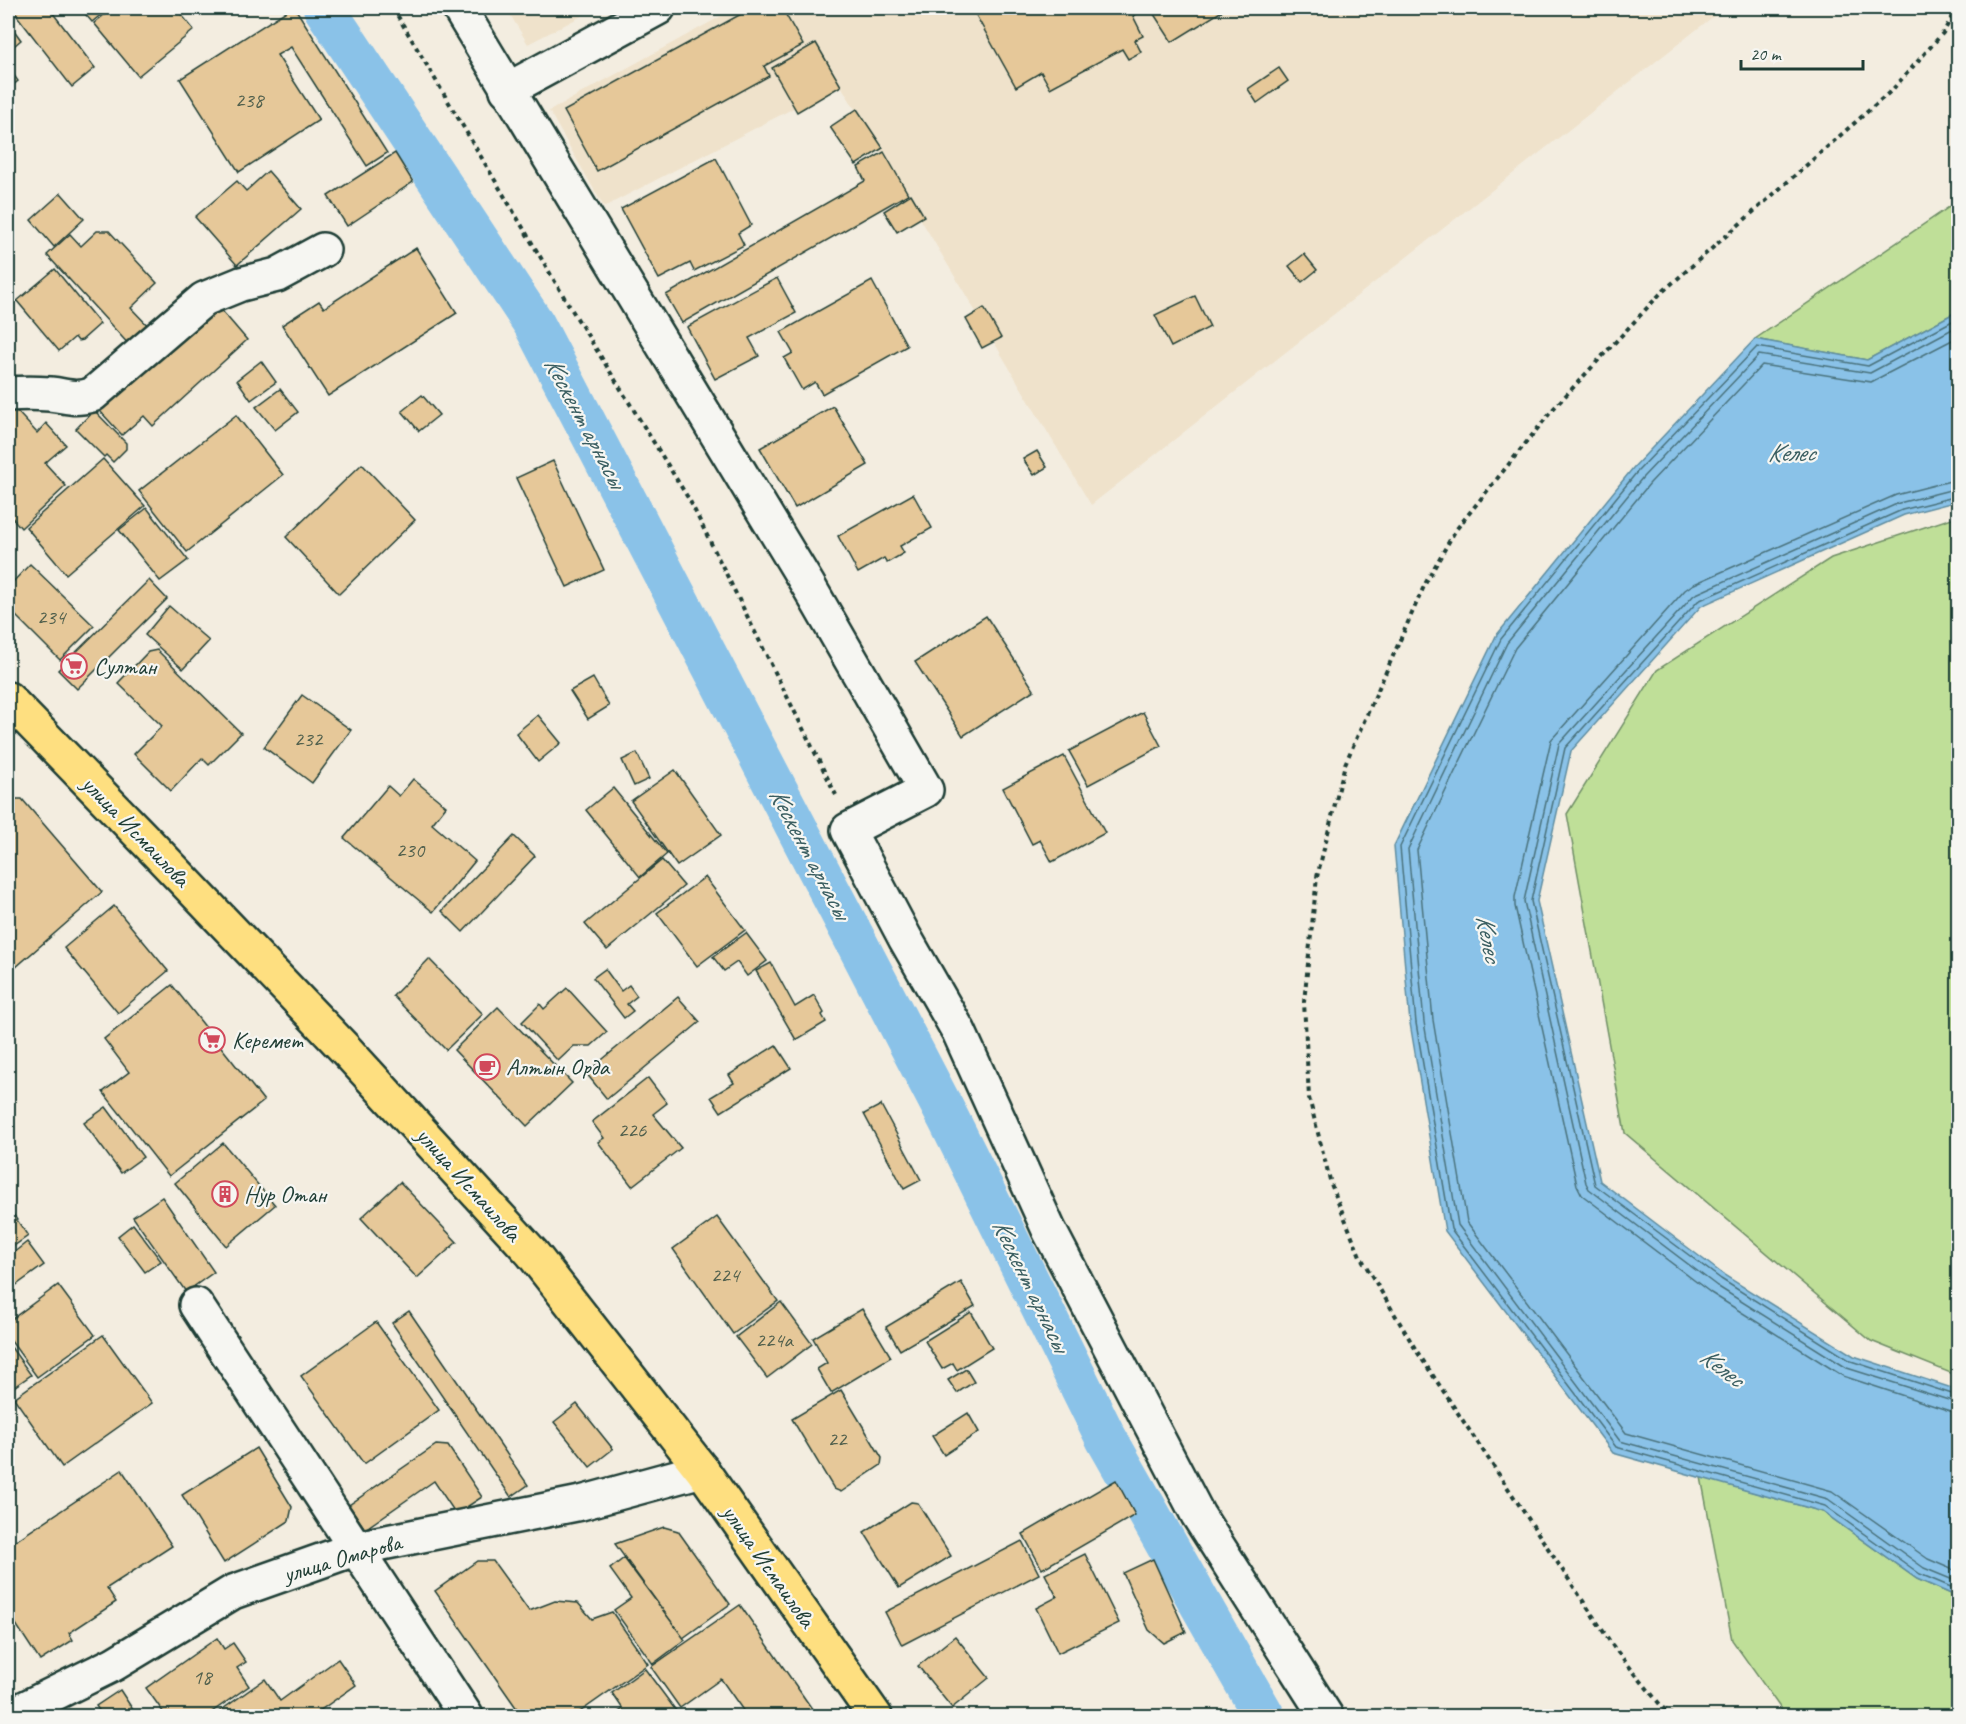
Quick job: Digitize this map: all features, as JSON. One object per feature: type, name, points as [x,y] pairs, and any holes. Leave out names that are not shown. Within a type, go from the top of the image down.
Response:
[{"type":"main road","name":"улица Исмаилова","points":[[8,699],[346,1050],[532,1253],[702,1470],[875,1716]]},
{"type":"street","points":[[459,8],[802,575],[926,790],[848,830],[905,938],[959,1032],[1049,1230],[1198,1515],[1326,1716]]},
{"type":"street","points":[[507,90],[658,8]]},
{"type":"street","points":[[8,394],[28,393],[77,399],[92,395],[204,299],[241,284],[277,275],[323,250]]},
{"type":"street","points":[[196,1305],[466,1716]]},
{"type":"street","name":"улица Омарова","points":[[9,1716],[114,1664],[233,1592],[357,1548],[581,1503],[702,1470]]},
{"type":"path","points":[[393,8],[567,302],[690,501],[838,800],[848,830]]},
{"type":"path","points":[[1673,1716],[1662,1707],[1615,1649],[1416,1350],[1360,1256],[1331,1184],[1309,1098],[1304,1002],[1317,877],[1345,764],[1425,584],[1455,531],[1554,408],[1660,294],[1892,90],[1943,33],[1957,8]]},
{"type":"shaded area","points":[[506,8],[597,8],[528,44]]},
{"type":"shaded area","points":[[736,8],[1724,8],[1091,505],[840,84],[604,207],[549,111]]},
{"type":"green space","points":[[1958,201],[1958,311],[1867,360],[1755,339]]},
{"type":"green space","points":[[1958,516],[1958,1376],[1871,1341],[1625,1133],[1567,814],[1657,670],[1831,558]]},
{"type":"green space","points":[[1701,1477],[1823,1512],[1917,1579],[1958,1597],[1958,1716],[1786,1716],[1732,1640]]},
{"type":"water","name":"Келес","points":[[1958,311],[1958,501],[1904,515],[1701,606],[1571,751],[1537,901],[1600,1181],[1724,1275],[1854,1356],[1958,1390],[1958,1597],[1917,1579],[1823,1512],[1613,1453],[1445,1231],[1410,1023],[1394,846],[1496,636],[1633,468],[1755,339],[1867,360]]},
{"type":"building","points":[[11,8],[49,8],[95,68],[72,87]]},
{"type":"building","points":[[80,8],[109,8],[92,22]]},
{"type":"building","points":[[113,8],[176,8],[194,30],[138,76],[94,23]]},
{"type":"building","points":[[291,8],[295,8],[387,153],[367,166],[291,47],[277,55],[319,120],[239,172],[180,79]]},
{"type":"building","points":[[752,8],[782,8],[803,45],[764,66],[769,76],[597,171],[564,111]]},
{"type":"building","points":[[972,8],[1137,8],[1140,12],[1133,16],[1143,36],[1135,40],[1141,52],[1128,59],[1122,49],[1050,88],[1041,72],[1016,87]]},
{"type":"building","points":[[1150,8],[1227,8],[1172,42]]},
{"type":"building","points":[[8,22],[21,40],[8,51]]},
{"type":"building","points":[[816,43],[841,86],[797,112],[772,68]]},
{"type":"building","points":[[8,67],[18,81],[8,89]]},
{"type":"building","points":[[1279,68],[1288,81],[1257,103],[1248,89]]},
{"type":"building","points":[[857,109],[883,148],[856,165],[830,127]]},
{"type":"building","points":[[884,152],[908,194],[682,323],[666,295],[865,181],[858,167]]},
{"type":"building","points":[[395,153],[413,182],[347,226],[328,196]]},
{"type":"building","points":[[716,158],[751,225],[738,233],[744,245],[694,271],[690,263],[659,279],[621,209]]},
{"type":"building","points":[[268,171],[301,209],[237,265],[195,217],[237,181],[246,191]]},
{"type":"building","points":[[61,193],[84,219],[54,247],[31,220]]},
{"type":"building","points":[[911,194],[924,216],[897,232],[884,211]]},
{"type":"building","points":[[97,231],[109,231],[157,283],[131,308],[152,330],[132,348],[47,255],[70,234],[81,246]]},
{"type":"building","points":[[416,248],[457,313],[328,396],[282,325],[319,301],[324,308]]},
{"type":"building","points":[[1304,254],[1317,270],[1302,282],[1289,266]]},
{"type":"building","points":[[55,269],[100,324],[82,340],[78,341],[75,337],[59,351],[17,301]]},
{"type":"building","points":[[777,278],[796,313],[749,338],[759,356],[715,379],[687,327]]},
{"type":"building","points":[[872,281],[907,346],[822,394],[815,382],[802,390],[784,358],[793,353],[781,332]]},
{"type":"building","points":[[1195,296],[1210,327],[1171,347],[1155,315]]},
{"type":"building","points":[[217,305],[247,340],[153,426],[144,416],[122,435],[100,411]]},
{"type":"building","points":[[984,308],[1001,338],[982,348],[966,319]]},
{"type":"building","points":[[261,361],[276,382],[251,400],[237,380]]},
{"type":"building","points":[[280,389],[298,412],[275,430],[256,407]]},
{"type":"building","points":[[422,395],[439,415],[419,431],[402,411]]},
{"type":"building","points":[[8,406],[12,406],[37,433],[46,423],[66,445],[45,463],[66,486],[21,528],[8,513]]},
{"type":"building","points":[[833,406],[868,465],[795,508],[760,448]]},
{"type":"building","points":[[94,410],[126,443],[126,449],[113,462],[106,455],[104,457],[76,429]]},
{"type":"building","points":[[236,415],[283,475],[187,552],[139,491]]},
{"type":"building","points":[[1037,451],[1047,467],[1034,475],[1023,459]]},
{"type":"building","points":[[103,459],[145,506],[66,574],[26,527]]},
{"type":"building","points":[[553,461],[604,570],[567,587],[516,478]]},
{"type":"building","points":[[362,464],[415,520],[339,594],[286,537]]},
{"type":"building","points":[[913,494],[932,528],[900,546],[904,553],[887,563],[884,558],[858,573],[838,536]]},
{"type":"building","points":[[147,508],[188,560],[160,581],[119,530]]},
{"type":"building","points":[[30,564],[94,626],[60,660],[8,608],[8,587]]},
{"type":"building","points":[[149,580],[167,599],[77,689],[58,670]]},
{"type":"building","points":[[169,606],[209,641],[183,669],[145,635]]},
{"type":"building","points":[[986,616],[1034,690],[963,736],[915,662]]},
{"type":"building","points":[[157,650],[241,733],[209,765],[202,758],[171,791],[134,754],[162,726],[118,683],[148,652]]},
{"type":"building","points":[[593,678],[609,706],[588,719],[570,691]]},
{"type":"building","points":[[302,695],[351,730],[312,783],[264,747]]},
{"type":"building","points":[[1143,712],[1161,746],[1088,785],[1069,751]]},
{"type":"building","points":[[538,715],[561,743],[538,762],[516,733]]},
{"type":"building","points":[[637,753],[649,779],[634,786],[622,760]]},
{"type":"building","points":[[1064,756],[1105,833],[1052,862],[1040,840],[1032,844],[1003,788]]},
{"type":"building","points":[[675,770],[721,835],[677,866],[631,801]]},
{"type":"building","points":[[413,779],[446,806],[432,824],[475,861],[433,912],[344,838],[388,786],[399,796]]},
{"type":"building","points":[[613,788],[667,854],[640,877],[586,810]]},
{"type":"building","points":[[22,799],[102,892],[8,974],[8,800]]},
{"type":"building","points":[[514,836],[535,856],[463,932],[442,911]]},
{"type":"building","points":[[662,860],[684,886],[607,950],[585,924]]},
{"type":"building","points":[[705,877],[745,930],[697,966],[657,913]]},
{"type":"building","points":[[114,906],[168,971],[118,1013],[64,948]]},
{"type":"building","points":[[746,933],[767,961],[747,976],[737,962],[724,971],[713,957]]},
{"type":"building","points":[[429,959],[483,1014],[446,1050],[393,996]]},
{"type":"building","points":[[771,963],[795,1007],[814,995],[824,1013],[822,1015],[826,1022],[796,1040],[756,971]]},
{"type":"building","points":[[605,969],[621,991],[629,985],[637,996],[627,1004],[633,1011],[624,1018],[593,978]]},
{"type":"building","points":[[172,985],[264,1101],[169,1176],[103,1092],[129,1072],[104,1039]]},
{"type":"building","points":[[567,988],[607,1032],[591,1046],[574,1046],[558,1061],[522,1022],[540,1004],[544,1009]]},
{"type":"building","points":[[678,997],[700,1022],[607,1099],[586,1073]]},
{"type":"building","points":[[498,1007],[572,1083],[527,1126],[454,1050]]},
{"type":"building","points":[[776,1045],[791,1068],[721,1112],[711,1097],[734,1083],[729,1075]]},
{"type":"building","points":[[648,1078],[667,1103],[653,1114],[681,1148],[632,1186],[598,1142],[604,1138],[592,1122]]},
{"type":"building","points":[[881,1105],[921,1180],[904,1189],[864,1114]]},
{"type":"building","points":[[106,1107],[143,1157],[121,1173],[84,1123]]},
{"type":"building","name":"Нур Отан","points":[[223,1143],[275,1205],[226,1246],[175,1183]]},
{"type":"building","points":[[400,1182],[457,1242],[417,1278],[361,1218]]},
{"type":"building","points":[[162,1197],[214,1272],[186,1292],[133,1217]]},
{"type":"building","points":[[8,1207],[28,1236],[8,1250]]},
{"type":"building","points":[[717,1217],[778,1301],[733,1334],[673,1249]]},
{"type":"building","points":[[133,1224],[161,1261],[145,1272],[118,1236]]},
{"type":"building","points":[[27,1242],[44,1265],[8,1291],[8,1257]]},
{"type":"building","points":[[961,1282],[975,1306],[900,1350],[886,1327]]},
{"type":"building","points":[[58,1285],[95,1335],[37,1377],[8,1337],[8,1322]]},
{"type":"building","points":[[781,1302],[812,1344],[767,1378],[736,1337]]},
{"type":"building","points":[[862,1309],[891,1357],[831,1393],[817,1369],[827,1363],[813,1338]]},
{"type":"building","points":[[409,1311],[528,1485],[511,1497],[392,1323]]},
{"type":"building","points":[[971,1312],[992,1348],[957,1370],[953,1363],[942,1369],[925,1341]]},
{"type":"building","points":[[376,1322],[439,1410],[364,1464],[301,1376]]},
{"type":"building","points":[[103,1335],[152,1403],[62,1467],[14,1398]]},
{"type":"building","points":[[8,1343],[31,1375],[8,1391]]},
{"type":"building","points":[[966,1369],[974,1382],[957,1393],[948,1380]]},
{"type":"building","points":[[841,1390],[882,1458],[881,1465],[841,1492],[834,1489],[792,1419]]},
{"type":"building","points":[[577,1404],[613,1449],[590,1467],[554,1422]]},
{"type":"building","points":[[968,1413],[979,1432],[944,1455],[932,1436]]},
{"type":"building","points":[[436,1445],[448,1446],[482,1497],[456,1514],[434,1481],[365,1529],[349,1505]]},
{"type":"building","points":[[256,1448],[292,1507],[289,1521],[224,1563],[182,1495]]},
{"type":"building","points":[[122,1470],[172,1546],[107,1588],[116,1602],[69,1633],[73,1640],[40,1661],[8,1612],[8,1546]]},
{"type":"building","points":[[1116,1480],[1135,1515],[1042,1569],[1023,1534]]},
{"type":"building","points":[[911,1502],[918,1503],[951,1556],[899,1588],[864,1532]]},
{"type":"building","points":[[664,1527],[678,1531],[730,1604],[683,1638],[615,1544]]},
{"type":"building","points":[[1022,1541],[1039,1574],[902,1645],[885,1612]]},
{"type":"building","points":[[1085,1554],[1119,1623],[1058,1653],[1036,1608],[1057,1597],[1045,1574]]},
{"type":"building","points":[[624,1558],[685,1640],[653,1664],[614,1610],[631,1598],[610,1569]]},
{"type":"building","points":[[1153,1559],[1186,1632],[1164,1643],[1149,1630],[1123,1573]]},
{"type":"building","points":[[477,1561],[493,1561],[529,1611],[555,1601],[578,1603],[592,1619],[612,1612],[648,1664],[574,1716],[522,1716],[435,1591]]},
{"type":"building","points":[[740,1605],[817,1716],[747,1716],[721,1679],[680,1708],[651,1667]]},
{"type":"building","points":[[955,1636],[989,1678],[952,1708],[918,1666]]},
{"type":"building","points":[[217,1638],[224,1649],[233,1643],[246,1662],[237,1668],[249,1686],[206,1716],[166,1716],[146,1688]]},
{"type":"building","points":[[338,1659],[356,1685],[312,1716],[213,1716],[265,1679],[280,1701]]},
{"type":"building","points":[[645,1669],[680,1716],[614,1715],[623,1709],[612,1693]]},
{"type":"building","points":[[120,1690],[137,1716],[103,1716],[96,1706]]},
{"type":"waterway","name":"Кескент арнасы","points":[[324,8],[534,324],[949,1120],[1106,1438],[1264,1716]]},
{"type":"place","name":"Султан","points":[[74,666]]},
{"type":"place","name":"Керемет","points":[[212,1040]]},
{"type":"place","name":"Алтын Орда","points":[[487,1067]]},
{"type":"place","name":"Нур Отан","points":[[225,1194]]}]
